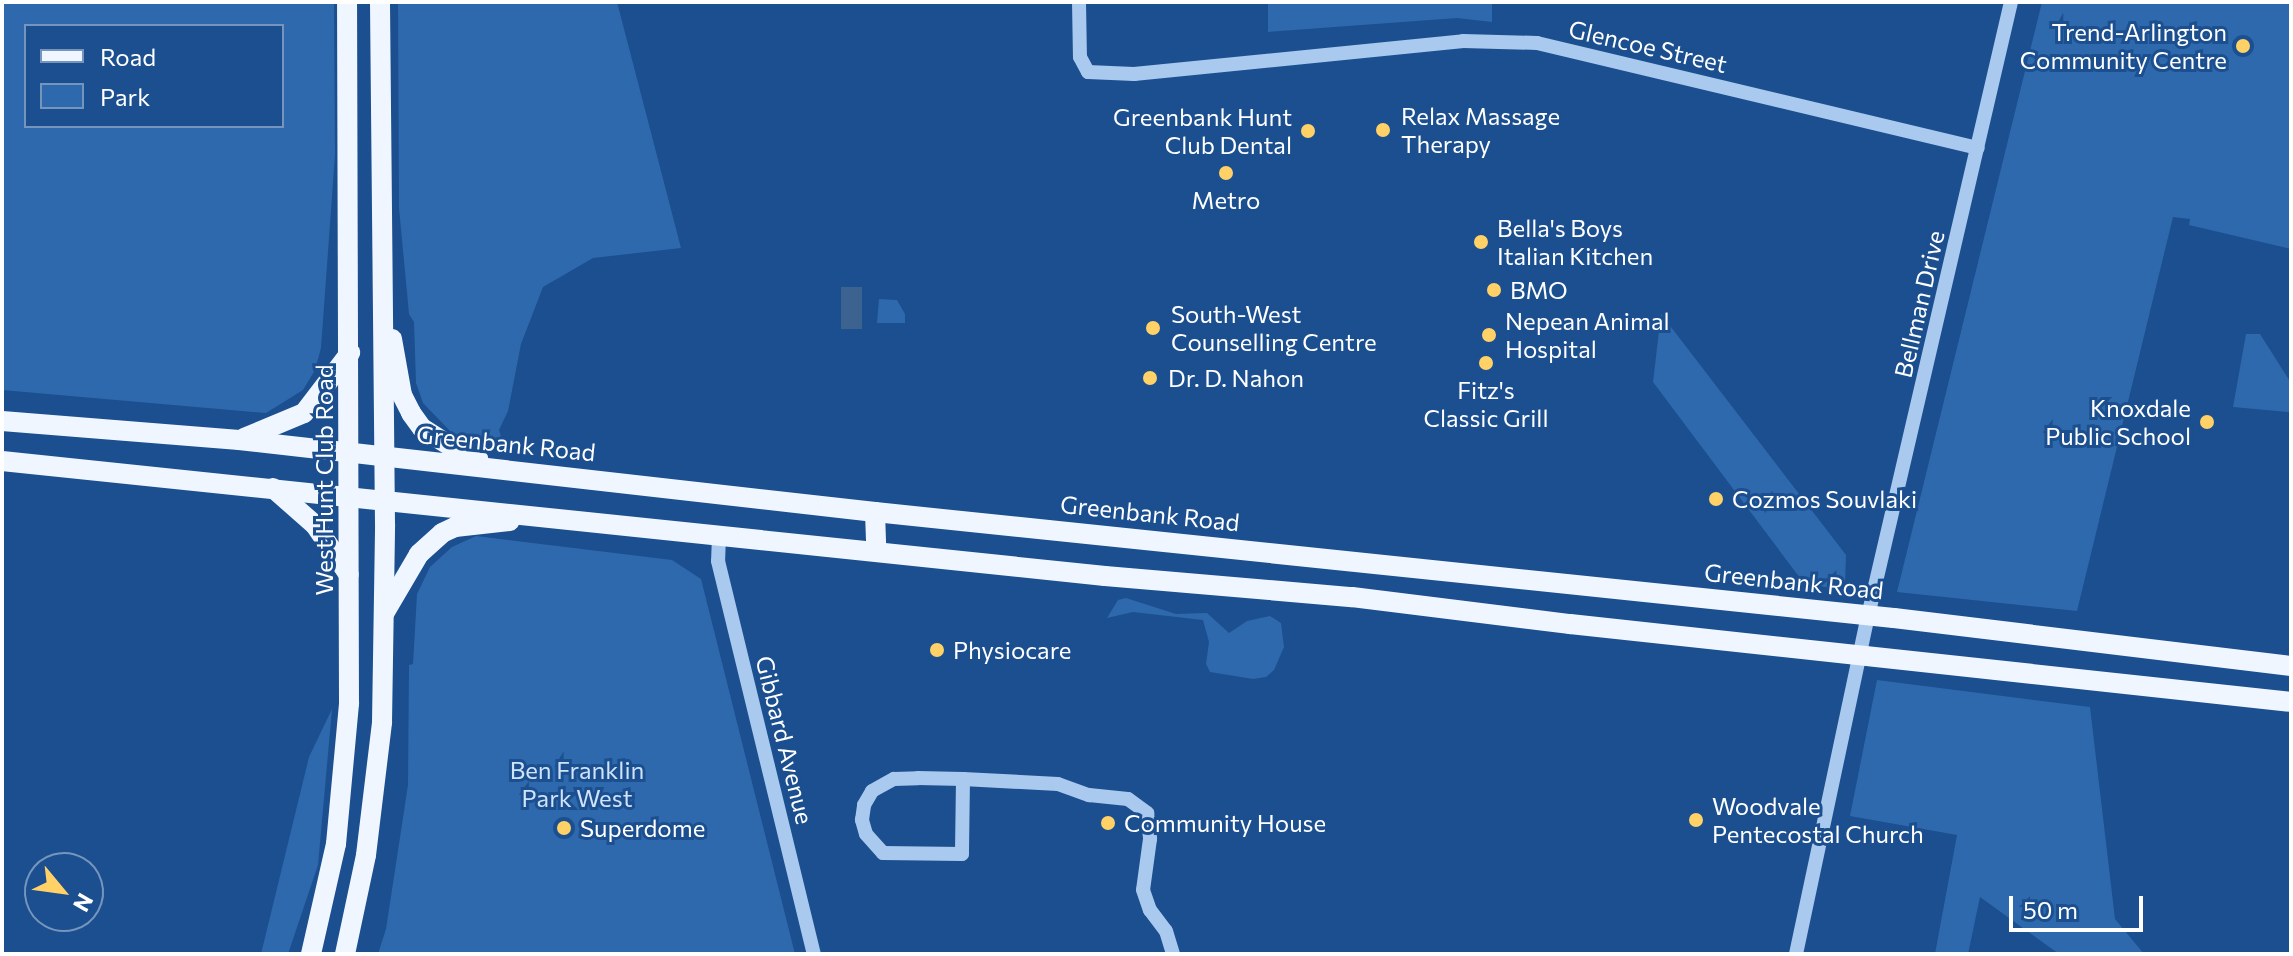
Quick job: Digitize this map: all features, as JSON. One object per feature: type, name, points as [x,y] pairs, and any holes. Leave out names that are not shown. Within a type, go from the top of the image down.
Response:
[{"type":"main road","name":"West Hunt Club Road","points":[[311,954],[341,801],[349,703],[347,2]]},
{"type":"main road","points":[[345,954],[366,855],[378,771],[385,612],[380,2]]},
{"type":"main road","points":[[382,281],[402,395],[411,413],[422,428],[458,451],[504,469]]},
{"type":"main road","points":[[239,440],[304,413],[350,353]]},
{"type":"main road","name":"Greenbank Road","points":[[2,421],[239,440],[875,512],[1868,616],[2291,666]]},
{"type":"main road","points":[[2,461],[1105,576],[1352,597],[1570,624],[2291,702]]},
{"type":"main road","points":[[273,488],[315,525],[350,576]]},
{"type":"main road","points":[[875,512],[876,550]]},
{"type":"main road","points":[[385,612],[419,554],[442,533],[455,527],[553,517]]},
{"type":"street","name":"Glencoe Street","points":[[1079,2],[1080,57],[1088,72],[1134,74],[1463,41],[1537,43],[1978,148]]},
{"type":"street","name":"Bellman Drive","points":[[1796,954],[1868,616],[2011,2]]},
{"type":"street","name":"Gibbard Avenue","points":[[719,535],[718,561],[814,954]]},
{"type":"street","points":[[963,779],[962,854],[883,853],[866,834],[864,805],[880,784],[918,778],[963,779],[1065,785],[1089,795],[1128,799],[1147,813],[1150,839],[1143,890],[1150,910],[1166,931],[1173,954]]},
{"type":"green space","points":[[2,2],[334,2],[335,155],[321,348],[315,370],[303,390],[266,413],[2,390]]},
{"type":"green space","points":[[398,2],[617,2],[681,248],[593,258],[543,287],[521,344],[508,411],[499,430],[502,440],[480,441],[453,434],[423,403],[416,383],[414,322],[409,314],[399,208]]},
{"type":"green space","points":[[1268,2],[1492,2],[1492,22],[1457,18],[1268,32]]},
{"type":"green space","points":[[2042,2],[2291,2],[2291,249],[2189,225],[2190,219],[2173,217],[2077,611],[1897,592]]},
{"type":"green space","points":[[879,299],[897,300],[905,314],[905,323],[877,323]]},
{"type":"green space","points":[[1661,314],[1846,555],[1845,583],[1838,590],[1803,582],[1653,382]]},
{"type":"green space","points":[[2246,334],[2260,334],[2291,383],[2289,412],[2233,407]]},
{"type":"green space","name":"Ben Franklin Park West","points":[[476,536],[672,560],[701,579],[795,954],[378,954],[386,929],[408,785],[409,665],[413,664],[417,594],[430,567],[452,547]]},
{"type":"green space","points":[[1126,598],[1176,614],[1207,613],[1229,633],[1247,621],[1270,616],[1281,623],[1284,647],[1274,670],[1266,677],[1253,679],[1210,672],[1206,664],[1209,642],[1203,620],[1133,612],[1107,618],[1118,600]]},
{"type":"green space","points":[[1877,680],[2090,707],[2115,919],[2144,954],[2059,954],[1980,897],[1968,954],[1935,954],[1957,835],[1850,816]]},
{"type":"green space","points":[[332,709],[318,865],[288,954],[261,954],[309,757]]},
{"type":"shaded area","points":[[841,287],[862,287],[862,329],[841,329]]},
{"type":"place","name":"Trend-Arlington Community Centre","points":[[2243,46]]},
{"type":"place","name":"Relax Massage Therapy","points":[[1383,130]]},
{"type":"place","name":"Greenbank Hunt Club Dental","points":[[1308,131]]},
{"type":"place","name":"Metro","points":[[1226,173]]},
{"type":"place","name":"Bella's Boys Italian Kitchen","points":[[1481,242]]},
{"type":"place","name":"BMO","points":[[1494,290]]},
{"type":"place","name":"South-West Counselling Centre","points":[[1153,328]]},
{"type":"place","name":"Nepean Animal Hospital","points":[[1489,335]]},
{"type":"place","name":"Fitz's Classic Grill","points":[[1486,363]]},
{"type":"place","name":"Dr. D. Nahon","points":[[1150,378]]},
{"type":"place","name":"Knoxdale Public School","points":[[2207,422]]},
{"type":"place","name":"Cozmos Souvlaki","points":[[1716,499]]},
{"type":"place","name":"Physiocare","points":[[937,650]]},
{"type":"place","name":"Woodvale Pentecostal Church","points":[[1696,820]]},
{"type":"place","name":"Community House","points":[[1108,823]]},
{"type":"place","name":"Superdome","points":[[564,828]]}]
